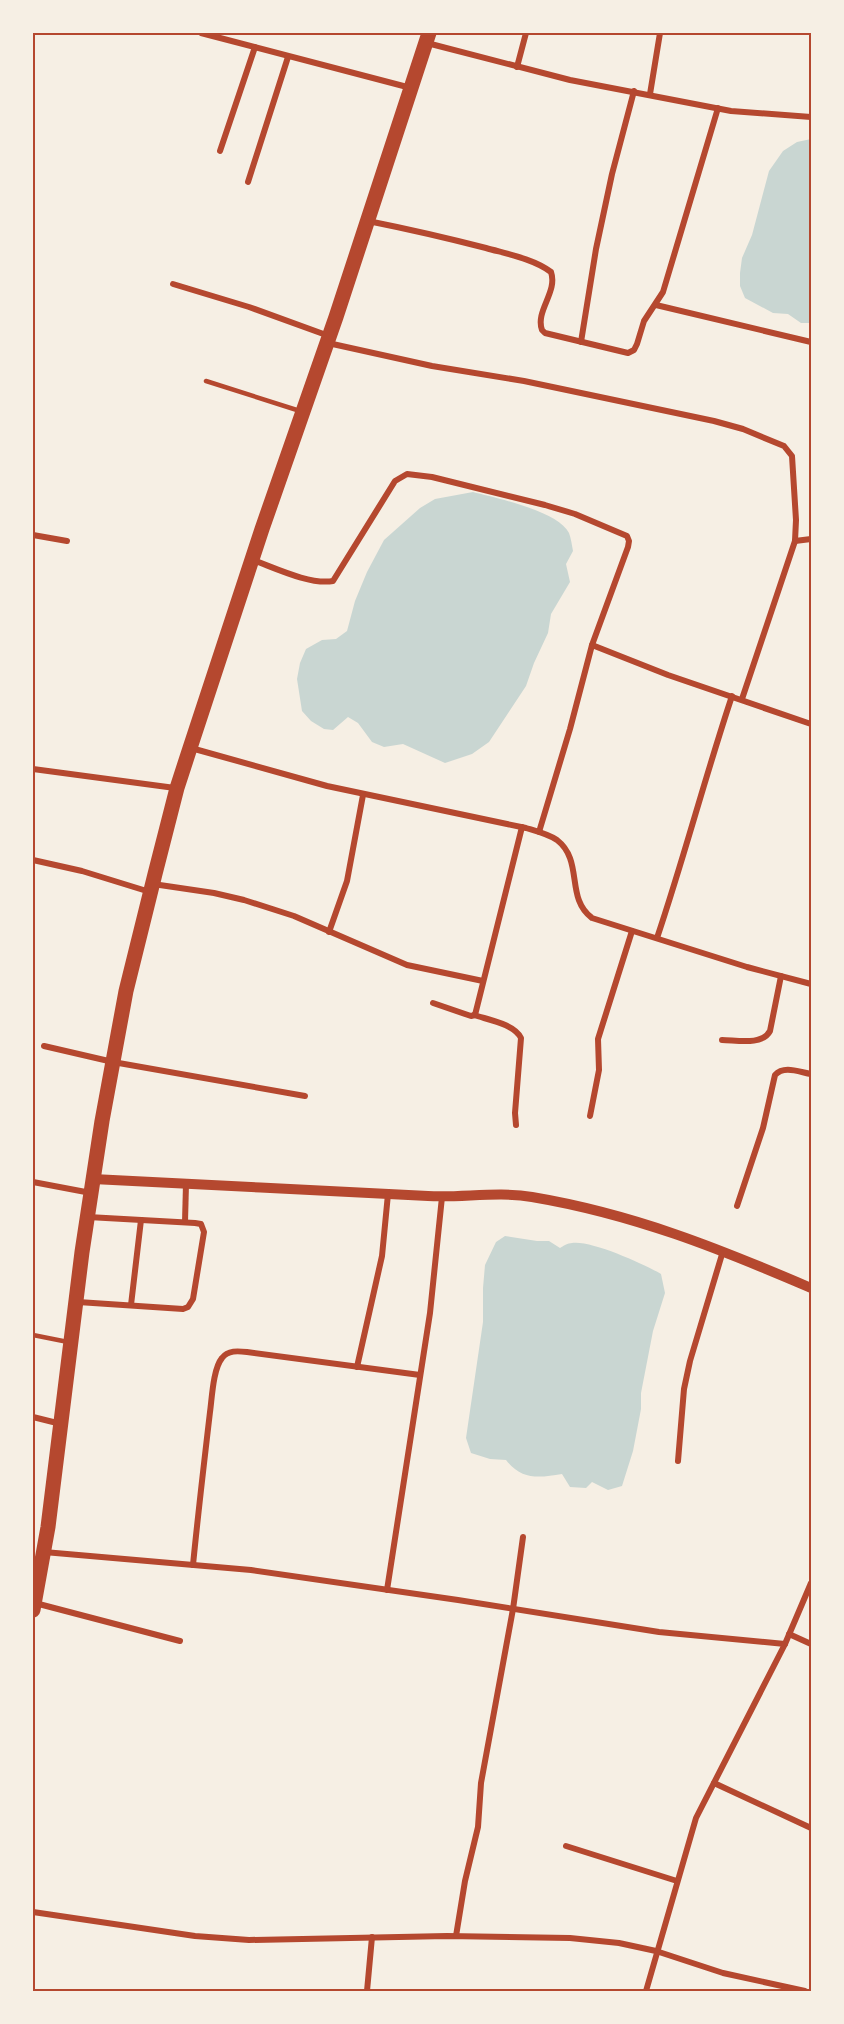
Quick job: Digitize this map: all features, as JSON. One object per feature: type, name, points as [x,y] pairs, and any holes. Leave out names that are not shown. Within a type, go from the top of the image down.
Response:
[{"type":"main road","points":[[34,1607],[62,1424],[87,1217],[126,991],[177,788],[428,38]]},
{"type":"street","points":[[201,33],[412,88]]},
{"type":"street","points":[[517,67],[526,33]]},
{"type":"street","points":[[650,94],[660,33]]},
{"type":"street","points":[[428,38],[517,67],[570,80],[718,108],[811,117]]},
{"type":"street","points":[[220,151],[255,47]]},
{"type":"street","points":[[248,182],[288,57]]},
{"type":"street","points":[[581,342],[596,249],[612,174],[634,91]]},
{"type":"street","points":[[368,220],[508,254],[544,267],[551,272],[552,282],[541,320],[542,330],[545,333],[628,353],[634,350],[644,321],[660,300],[667,282],[718,108]]},
{"type":"street","points":[[173,284],[249,307],[328,339],[432,366],[524,381],[714,421],[743,429],[784,446],[792,456],[795,541],[742,699]]},
{"type":"street","points":[[656,305],[811,342]]},
{"type":"street","points":[[252,560],[324,583],[333,581],[395,481],[406,474],[432,477],[533,502],[574,514],[627,536],[629,541],[592,645],[539,832]]},
{"type":"street","points":[[33,535],[67,541]]},
{"type":"street","points":[[795,541],[811,539]]},
{"type":"street","points":[[592,645],[668,675],[811,724]]},
{"type":"street","points":[[657,938],[732,696]]},
{"type":"street","points":[[190,748],[363,795],[539,832],[557,840],[566,850],[572,863],[578,903],[583,912],[592,918],[747,968],[811,984]]},
{"type":"street","points":[[33,769],[177,788]]},
{"type":"street","points":[[329,932],[347,881],[363,795]]},
{"type":"street","points":[[474,1015],[522,827]]},
{"type":"street","points":[[33,860],[152,888],[214,893],[244,900],[294,916],[407,965],[483,981]]},
{"type":"street","points":[[590,1116],[599,1070],[598,1039],[632,931]]},
{"type":"street","points":[[722,1040],[755,1040],[767,1037],[770,1032],[781,976]]},
{"type":"street","points":[[434,1003],[518,1032],[521,1046],[516,1125]]},
{"type":"street","points":[[44,1046],[113,1062],[305,1096]]},
{"type":"street","points":[[737,1206],[763,1128],[778,1071],[811,1074]]},
{"type":"street","points":[[33,1182],[93,1179],[442,1197],[529,1196],[595,1209],[655,1226],[723,1251],[811,1288]]},
{"type":"street","points":[[185,1222],[186,1184]]},
{"type":"street","points":[[357,1366],[382,1256],[388,1194]]},
{"type":"street","points":[[387,1590],[430,1313],[442,1197]]},
{"type":"street","points":[[76,1302],[183,1309],[191,1304],[204,1232],[201,1224],[87,1217]]},
{"type":"street","points":[[131,1305],[141,1220]]},
{"type":"street","points":[[678,1461],[680,1420],[688,1370],[723,1251]]},
{"type":"street","points":[[193,1565],[212,1401],[218,1365],[224,1356],[233,1351],[248,1352],[420,1375]]},
{"type":"street","points":[[33,1417],[62,1424]]},
{"type":"street","points":[[456,1936],[477,1827],[481,1783],[513,1609],[523,1537]]},
{"type":"street","points":[[44,1551],[251,1570],[659,1632],[785,1644]]},
{"type":"street","points":[[646,1991],[696,1818],[785,1644],[811,1583]]},
{"type":"street","points":[[34,1607],[180,1641]]},
{"type":"street","points":[[789,1634],[811,1644]]},
{"type":"street","points":[[714,1783],[811,1828]]},
{"type":"street","points":[[566,1846],[677,1881]]},
{"type":"street","points":[[33,1912],[195,1936],[238,1939],[456,1936],[570,1938],[619,1943],[656,1951],[723,1973],[805,1991]]},
{"type":"street","points":[[367,1991],[372,1937]]},
{"type":"lane","points":[[207,381],[303,412]]},
{"type":"lane","points":[[33,1335],[71,1343]]},
{"type":"shaded area","points":[[811,139],[811,323],[801,323],[788,314],[773,313],[745,298],[740,286],[740,273],[742,258],[752,235],[769,171],[783,151],[797,142]]},
{"type":"shaded area","points":[[473,492],[526,506],[553,518],[569,533],[573,551],[566,564],[570,582],[551,614],[548,633],[526,686],[489,742],[472,754],[445,763],[403,744],[384,747],[372,742],[358,723],[348,717],[333,730],[324,729],[311,721],[302,711],[297,679],[306,649],[322,640],[336,639],[347,631],[355,601],[384,540],[420,508],[435,499]]},
{"type":"shaded area","points":[[505,1236],[549,1241],[560,1248],[570,1243],[592,1245],[630,1259],[661,1274],[665,1293],[653,1331],[633,1451],[622,1486],[608,1490],[592,1482],[586,1488],[570,1487],[562,1474],[531,1476],[518,1471],[506,1460],[490,1459],[471,1453],[466,1438],[483,1322],[485,1265],[496,1242]]}]
